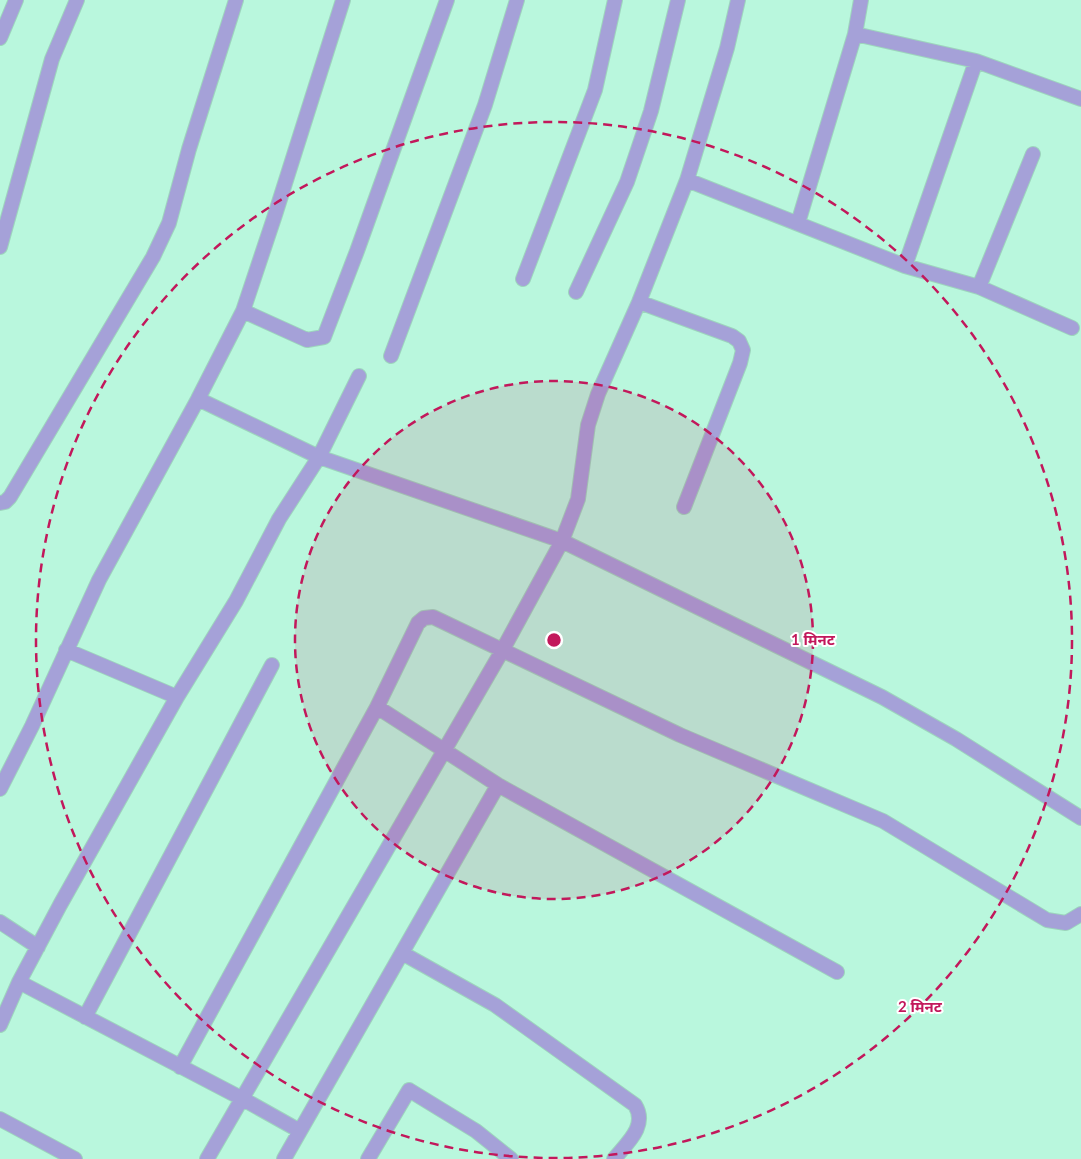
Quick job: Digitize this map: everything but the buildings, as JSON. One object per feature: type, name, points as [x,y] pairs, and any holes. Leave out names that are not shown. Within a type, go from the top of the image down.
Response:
[{"type":"street","points":[[0,38],[16,0]]},
{"type":"street","points":[[0,247],[52,59],[77,0]]},
{"type":"street","points":[[0,503],[5,502],[10,497],[153,257],[169,224],[189,149],[236,0]]},
{"type":"street","points":[[0,789],[32,726],[100,580],[198,399],[242,311],[275,215],[343,0]]},
{"type":"street","points":[[242,311],[307,340],[324,337],[357,251],[446,0]]},
{"type":"street","points":[[392,356],[485,104],[517,0]]},
{"type":"street","points":[[523,279],[596,90],[615,0]]},
{"type":"street","points":[[576,292],[627,182],[651,111],[678,0]]},
{"type":"street","points":[[207,1159],[445,751],[562,541],[578,499],[588,425],[598,394],[639,302],[687,180],[727,48],[738,0]]},
{"type":"street","points":[[798,223],[855,34],[861,0]]},
{"type":"street","points":[[855,34],[976,61],[1081,99]]},
{"type":"street","points":[[905,266],[976,61]]},
{"type":"street","points":[[979,287],[1033,154]]},
{"type":"street","points":[[687,180],[905,266],[979,287],[1072,328]]},
{"type":"street","points":[[639,302],[732,336],[739,341],[743,350],[740,363],[684,507]]},
{"type":"street","points":[[0,1025],[19,982],[38,947],[177,697],[236,601],[279,520],[319,457],[359,376]]},
{"type":"street","points":[[198,399],[319,457],[562,541],[882,697],[956,739],[1081,818]]},
{"type":"street","points":[[180,1067],[377,706],[418,623],[424,618],[433,617],[680,735],[883,821],[1047,920],[1066,923],[1081,914]]},
{"type":"street","points":[[66,650],[177,697]]},
{"type":"street","points":[[85,1017],[272,665]]},
{"type":"street","points":[[377,706],[498,785],[837,972]]},
{"type":"street","points":[[284,1159],[498,785]]},
{"type":"street","points":[[0,922],[38,947]]},
{"type":"street","points":[[402,953],[495,1005],[636,1105],[640,1112],[640,1122],[637,1130],[614,1159]]},
{"type":"street","points":[[19,982],[241,1098],[300,1131]]},
{"type":"street","points":[[368,1159],[408,1090],[476,1131],[511,1159]]},
{"type":"street","points":[[0,1119],[75,1159]]}]
